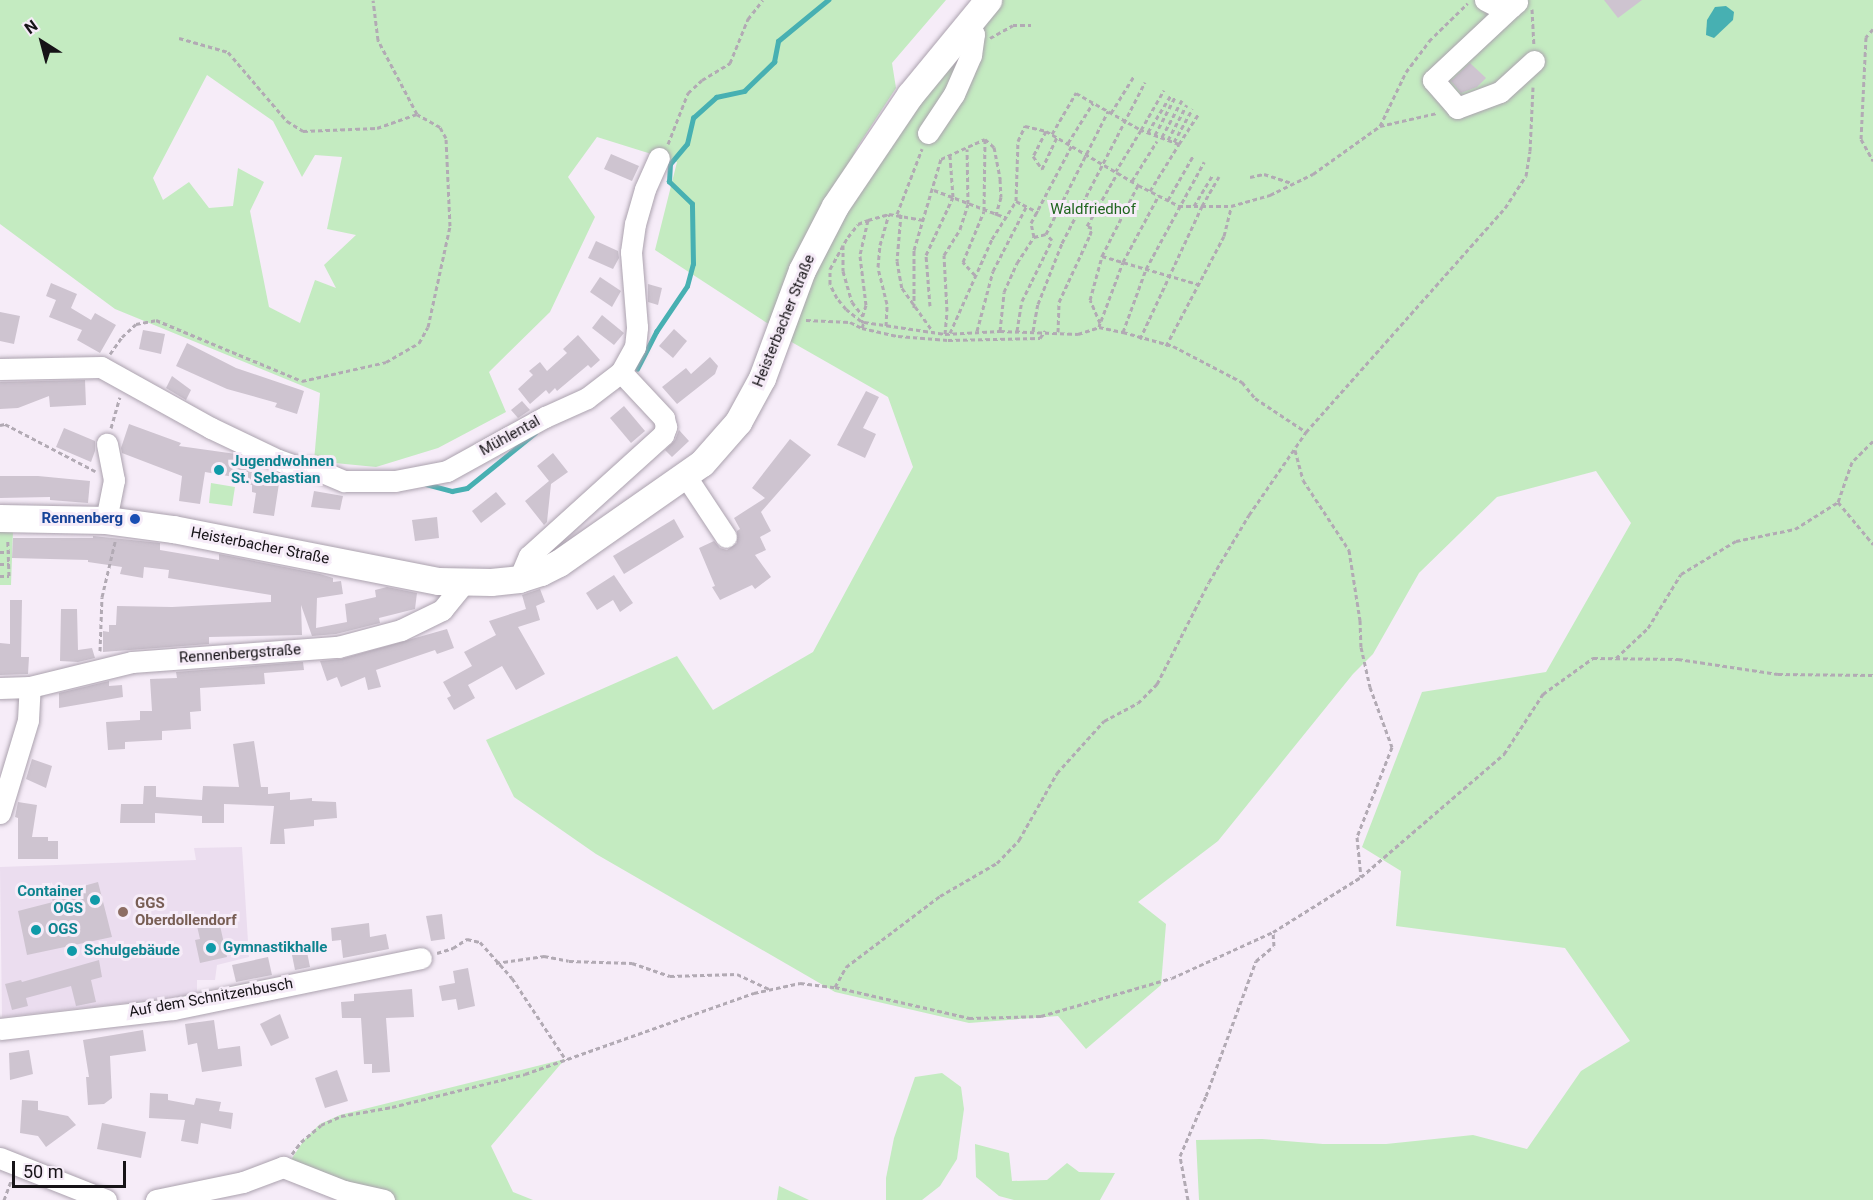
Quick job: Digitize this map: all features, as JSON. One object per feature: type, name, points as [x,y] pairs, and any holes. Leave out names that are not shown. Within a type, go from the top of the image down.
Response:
[{"type":"main road","name":"Heisterbacher Straße","points":[[0,518],[113,521],[173,530],[438,581],[464,583],[519,579],[542,572],[560,563],[702,463],[748,407],[762,378],[802,270],[835,206],[889,124],[988,0]]},
{"type":"street","points":[[1485,0],[1499,7],[1515,4]]},
{"type":"street","points":[[1515,4],[1433,80],[1457,108],[1500,92],[1534,61]]},
{"type":"street","points":[[928,133],[954,94],[972,51],[974,34],[967,24]]},
{"type":"street","name":"Mühlental","points":[[0,369],[101,368],[125,379],[211,428],[278,460],[301,468],[313,468],[344,481],[395,481],[447,471],[537,421],[587,398],[621,372],[635,347],[637,327],[631,252],[634,224],[645,189],[659,158]]},
{"type":"street","points":[[519,579],[529,556],[663,435],[666,427],[664,418],[621,372]]},
{"type":"street","points":[[107,444],[114,480],[113,521]]},
{"type":"street","points":[[685,475],[726,537]]},
{"type":"street","name":"Rennenbergstraße","points":[[0,688],[30,687],[132,662],[338,647],[401,630],[442,609],[464,583]]},
{"type":"street","points":[[0,813],[28,720],[30,687]]},
{"type":"street","name":"Auf dem Schnitzenbusch","points":[[0,1029],[173,1009],[421,958]]},
{"type":"street","points":[[0,1158],[106,1200]]},
{"type":"street","points":[[156,1200],[243,1182],[283,1167],[344,1191],[384,1200]]},
{"type":"path","points":[[101,368],[122,337],[136,324],[156,320],[302,381],[386,362],[419,343],[428,327],[450,226],[446,138],[440,127],[417,114],[378,40],[373,0]]},
{"type":"path","points":[[659,158],[674,131],[688,93],[702,80],[729,63],[748,19],[763,0]]},
{"type":"path","points":[[1380,126],[1406,72],[1429,41],[1472,0]]},
{"type":"path","points":[[835,987],[846,967],[940,896],[997,863],[1019,840],[1057,773],[1104,721],[1138,704],[1157,684],[1209,582],[1249,515],[1306,432],[1504,208],[1526,176],[1530,151],[1534,61],[1532,0]]},
{"type":"path","points":[[972,51],[1013,25],[1031,25]]},
{"type":"path","points":[[1873,29],[1866,37],[1861,139],[1873,161]]},
{"type":"path","points":[[179,38],[228,52],[287,121],[303,131],[377,128],[417,114]]},
{"type":"path","points":[[1034,237],[1046,234],[1109,112],[1134,76]]},
{"type":"path","points":[[1033,332],[1038,304],[1058,253],[1145,82]]},
{"type":"path","points":[[1058,332],[1059,302],[1090,236],[1092,228],[1087,226],[1164,90]]},
{"type":"path","points":[[1052,134],[1076,93],[1124,121],[1179,144]]},
{"type":"path","points":[[1148,132],[1171,94]]},
{"type":"path","points":[[1155,135],[1175,97]]},
{"type":"path","points":[[1162,137],[1182,100]]},
{"type":"path","points":[[1000,331],[1004,292],[1034,237],[1031,223],[1093,103]]},
{"type":"path","points":[[1168,140],[1187,105]]},
{"type":"path","points":[[947,334],[993,239],[1016,201],[1018,141],[1025,126],[1052,134],[1138,185],[1179,206],[1231,206],[1270,195],[1313,174],[1380,126],[1457,108]]},
{"type":"path","points":[[1174,142],[1192,109]]},
{"type":"path","points":[[1150,191],[1198,115]]},
{"type":"path","points":[[1046,131],[1033,156],[1042,169],[1057,137]]},
{"type":"path","points":[[928,133],[899,214],[897,261],[902,288],[914,308],[926,319],[934,333]]},
{"type":"path","points":[[914,308],[914,250],[934,190],[941,159],[985,140]]},
{"type":"path","points":[[975,275],[963,262],[984,211],[985,140]]},
{"type":"path","points":[[985,140],[993,147],[1000,179],[1001,197],[996,215]]},
{"type":"path","points":[[1132,181],[1157,141]]},
{"type":"path","points":[[947,334],[944,255],[960,229],[968,204],[968,149]]},
{"type":"path","points":[[930,306],[926,255],[953,197],[950,156]]},
{"type":"path","points":[[1168,200],[1193,156]]},
{"type":"path","points":[[1123,332],[1146,269],[1204,162]]},
{"type":"path","points":[[1250,177],[1264,174],[1294,183]]},
{"type":"path","points":[[1194,206],[1212,176]]},
{"type":"path","points":[[1140,339],[1202,206],[1219,177]]},
{"type":"path","points":[[1100,325],[1090,300],[1102,256],[1138,185]]},
{"type":"path","points":[[934,190],[1007,218]]},
{"type":"path","points":[[1100,325],[1123,262],[1159,195]]},
{"type":"path","points":[[1016,201],[1038,213]]},
{"type":"path","points":[[1166,346],[1224,236],[1231,206]]},
{"type":"path","points":[[977,331],[993,271],[1026,207]]},
{"type":"path","points":[[923,220],[889,214],[868,220],[858,224],[843,243],[830,269],[830,284],[841,303],[863,321],[886,327],[947,334],[977,331],[1045,331],[1078,334],[1100,325],[1140,339],[1173,346],[1242,382],[1255,398],[1306,432]]},
{"type":"path","points":[[886,327],[887,304],[878,267],[880,245],[889,214]]},
{"type":"path","points":[[862,328],[866,305],[860,256],[868,220]]},
{"type":"path","points":[[1017,332],[1022,301],[1052,240],[1046,234]]},
{"type":"path","points":[[843,243],[843,271],[852,302],[863,316]]},
{"type":"path","points":[[1102,256],[1198,284]]},
{"type":"path","points":[[801,322],[811,319],[843,321],[898,336],[948,340],[1040,338],[1045,331]]},
{"type":"path","points":[[107,444],[125,379]]},
{"type":"path","points":[[0,425],[5,424],[114,480]]},
{"type":"path","points":[[1616,658],[1648,628],[1681,574],[1736,541],[1796,529],[1838,502],[1852,462],[1873,441]]},
{"type":"path","points":[[1295,450],[1303,480],[1349,550],[1360,620],[1360,647],[1370,687],[1392,747],[1357,837],[1361,877]]},
{"type":"path","points":[[1838,502],[1873,544]]},
{"type":"path","points":[[100,668],[102,597],[113,521]]},
{"type":"path","points":[[0,540],[10,540],[9,576],[0,576]]},
{"type":"path","points":[[0,552],[10,552]]},
{"type":"path","points":[[0,564],[9,564]]},
{"type":"path","points":[[283,1167],[301,1142],[321,1125],[341,1116],[393,1107],[475,1088],[566,1060],[769,990],[800,983],[835,987],[969,1018],[1041,1016],[1172,978],[1273,933],[1361,877],[1504,754],[1543,694],[1593,657],[1678,659],[1778,674],[1873,675]]},
{"type":"path","points":[[1188,1200],[1180,1156],[1206,1096],[1256,961],[1274,946],[1273,933]]},
{"type":"path","points":[[421,958],[453,948],[467,939],[480,942],[496,963],[512,978],[566,1060]]},
{"type":"path","points":[[496,963],[544,956],[569,961],[632,963],[670,976],[736,974],[769,990]]},
{"type":"shaded area","name":"GGS Oberdollendorf","points":[[242,847],[249,957],[217,965],[215,980],[197,980],[197,995],[2,1017],[0,867],[196,860],[194,848]]},
{"type":"green space","points":[[0,0],[946,0],[892,63],[896,88],[858,146],[770,325],[655,250],[677,162],[597,137],[568,177],[595,217],[550,312],[489,372],[506,412],[438,448],[376,467],[314,461],[320,393],[115,309],[0,224]],"holes":[[[207,75],[273,121],[302,177],[315,155],[342,157],[327,229],[356,235],[324,265],[336,288],[315,280],[300,323],[269,307],[250,211],[264,182],[238,168],[233,206],[209,208],[189,182],[163,200],[153,178]]]},
{"type":"green space","name":"Waldfriedhof","points":[[996,0],[1873,0],[1873,1200],[1199,1200],[1196,1140],[1262,1139],[1323,1144],[1386,1144],[1473,1135],[1527,1149],[1581,1071],[1630,1041],[1565,948],[1396,926],[1401,871],[1362,847],[1422,692],[1546,672],[1631,523],[1596,471],[1497,497],[1419,573],[1373,654],[1353,674],[1218,841],[1138,902],[1166,924],[1161,985],[1086,1049],[1058,1016],[969,1023],[835,992],[596,854],[514,797],[486,740],[677,656],[713,710],[813,652],[913,467],[888,397],[781,336],[848,196]]},
{"type":"green space","points":[[211,483],[235,487],[232,506],[209,503]]},
{"type":"green space","points":[[0,531],[13,531],[11,585],[0,585]]},
{"type":"green space","points":[[565,1059],[491,1146],[513,1192],[533,1200],[381,1200],[287,1166],[304,1140],[320,1124],[340,1115]]},
{"type":"green space","points":[[942,1073],[961,1087],[964,1109],[957,1159],[940,1186],[922,1200],[886,1200],[886,1178],[894,1138],[915,1077]]},
{"type":"green space","points":[[975,1144],[1009,1153],[1012,1181],[1047,1180],[1067,1163],[1079,1172],[1115,1173],[1100,1200],[1014,1200],[999,1196],[976,1177]]},
{"type":"green space","points":[[779,1186],[809,1200],[777,1200]]},
{"type":"water","points":[[1726,6],[1734,12],[1733,20],[1714,38],[1706,35],[1707,20],[1715,7]]},
{"type":"building","points":[[1604,0],[1642,0],[1618,18]]},
{"type":"building","points":[[1470,63],[1486,78],[1477,87],[1461,93],[1451,81]]},
{"type":"building","points":[[611,154],[639,166],[632,181],[604,169]]},
{"type":"building","points":[[596,241],[618,251],[619,258],[613,269],[588,258]]},
{"type":"building","points":[[600,277],[621,291],[612,307],[590,292]]},
{"type":"building","points":[[51,283],[77,294],[71,308],[91,320],[95,313],[116,325],[100,353],[77,340],[82,330],[49,317],[56,300],[46,296]]},
{"type":"building","points":[[648,284],[662,288],[658,305],[648,302]]},
{"type":"building","points":[[0,312],[20,316],[14,344],[0,341]]},
{"type":"building","points":[[602,315],[624,333],[614,345],[592,328]]},
{"type":"building","points":[[674,329],[687,341],[673,358],[659,346]]},
{"type":"building","points":[[143,330],[165,334],[161,354],[139,349]]},
{"type":"building","points":[[578,335],[600,360],[591,368],[588,365],[557,391],[555,388],[549,394],[546,390],[530,404],[518,389],[533,375],[529,371],[540,362],[547,371],[567,353],[563,349]]},
{"type":"building","points":[[187,343],[236,368],[304,391],[297,414],[275,407],[277,403],[227,389],[176,366]]},
{"type":"building","points":[[710,357],[718,366],[715,374],[677,404],[662,387],[686,368],[691,374]]},
{"type":"building","points":[[172,376],[191,390],[186,400],[166,388]]},
{"type":"building","points":[[85,380],[86,405],[50,407],[49,396],[18,408],[0,409],[0,382]]},
{"type":"building","points":[[866,391],[879,397],[863,428],[876,434],[865,458],[837,445]]},
{"type":"building","points":[[522,401],[530,410],[518,418],[511,410]]},
{"type":"building","points":[[624,406],[645,431],[631,443],[610,418]]},
{"type":"building","name":"Jugendwohnen St. Sebastian","points":[[129,424],[181,443],[179,446],[236,454],[256,464],[255,473],[280,477],[274,516],[253,513],[256,493],[252,492],[252,485],[233,482],[234,477],[205,472],[200,504],[179,501],[182,476],[122,453],[121,448]]},
{"type":"building","points":[[64,428],[95,441],[95,451],[91,462],[56,447]]},
{"type":"building","points":[[679,430],[689,441],[672,457],[665,450],[675,440]]},
{"type":"building","points":[[790,439],[811,455],[761,512],[771,531],[760,537],[766,550],[755,555],[771,577],[755,589],[752,585],[720,600],[712,587],[715,586],[699,548],[714,541],[720,548],[727,550],[737,543],[737,531],[740,529],[734,518],[765,498],[752,488]]},
{"type":"building","points":[[553,453],[568,472],[551,484],[547,522],[544,525],[525,501],[549,481],[537,466]]},
{"type":"building","points":[[0,476],[38,476],[90,481],[88,503],[50,500],[50,497],[0,498]]},
{"type":"building","points":[[314,491],[343,496],[340,510],[311,507]]},
{"type":"building","points":[[496,492],[506,504],[481,523],[472,511]]},
{"type":"building","points":[[437,517],[439,538],[415,541],[412,520]]},
{"type":"building","points":[[674,519],[684,537],[624,574],[613,556]]},
{"type":"building","points":[[93,536],[160,543],[160,550],[219,560],[219,554],[320,574],[333,578],[333,582],[341,581],[343,594],[317,598],[316,628],[347,622],[345,604],[376,597],[375,590],[387,587],[417,593],[415,609],[379,618],[380,623],[336,634],[312,636],[301,605],[302,635],[209,637],[209,644],[103,652],[103,631],[109,632],[109,625],[116,625],[117,606],[172,607],[271,602],[271,595],[168,578],[169,570],[144,567],[143,578],[120,574],[122,567],[88,562],[88,560],[12,558],[13,538],[93,538]]},
{"type":"building","points":[[614,575],[633,603],[620,612],[613,600],[597,610],[586,593]]},
{"type":"building","points":[[540,589],[545,602],[536,606],[540,620],[518,627],[545,674],[516,690],[502,666],[468,685],[475,698],[454,710],[447,698],[451,696],[443,682],[472,666],[464,652],[496,635],[489,621],[526,609],[522,595]]},
{"type":"building","points":[[10,600],[22,600],[21,657],[29,657],[28,674],[0,675],[0,643],[10,644]]},
{"type":"building","points":[[61,609],[77,609],[78,650],[92,648],[95,658],[78,662],[60,661]]},
{"type":"building","points":[[447,629],[454,648],[437,654],[435,650],[376,670],[381,687],[368,690],[365,677],[341,687],[337,677],[327,681],[320,661],[341,659]]},
{"type":"building","points":[[303,662],[304,670],[264,673],[265,684],[200,688],[201,711],[190,712],[191,729],[162,731],[162,740],[125,742],[125,749],[108,750],[106,722],[140,720],[140,711],[152,711],[150,679],[177,678],[176,672]]},
{"type":"building","points":[[109,681],[109,686],[122,685],[123,697],[59,708],[59,693]]},
{"type":"building","points":[[254,741],[261,787],[268,787],[268,794],[290,792],[290,800],[312,798],[312,801],[336,802],[337,818],[314,820],[314,826],[284,829],[285,844],[270,844],[274,806],[224,804],[224,823],[202,823],[202,816],[155,813],[155,823],[120,823],[121,804],[143,804],[144,786],[156,786],[156,797],[202,800],[203,786],[239,787],[233,744]]},
{"type":"building","points":[[32,759],[52,766],[46,788],[26,779]]},
{"type":"building","points":[[18,802],[37,805],[32,837],[48,837],[48,841],[58,841],[58,859],[18,859],[18,818],[15,817]]},
{"type":"building","points":[[98,882],[112,937],[27,955],[18,911],[53,902],[51,895]]},
{"type":"building","points":[[442,914],[445,939],[431,941],[426,916]]},
{"type":"building","name":"Gymnastikhalle","points":[[219,921],[227,957],[200,963],[195,940],[200,939],[197,926]]},
{"type":"building","points":[[369,923],[370,937],[386,934],[389,949],[343,958],[341,940],[332,941],[331,928]]},
{"type":"building","points":[[307,952],[310,967],[295,970],[292,955]]},
{"type":"building","points":[[268,957],[272,975],[236,982],[232,965]]},
{"type":"building","points":[[99,960],[102,977],[91,980],[96,1002],[76,1006],[71,986],[26,998],[28,1006],[12,1010],[5,984],[21,980],[22,982]]},
{"type":"building","points":[[468,968],[475,1006],[458,1010],[456,999],[442,1001],[439,986],[455,983],[453,971]]},
{"type":"building","points":[[412,989],[414,1017],[386,1018],[390,1072],[372,1073],[372,1064],[364,1064],[361,1018],[342,1018],[341,1002],[354,1001],[354,994]]},
{"type":"building","points":[[280,1014],[289,1038],[271,1046],[260,1024]]},
{"type":"building","points":[[214,1020],[218,1049],[240,1046],[242,1066],[202,1072],[197,1043],[188,1045],[185,1024]]},
{"type":"building","points":[[143,1030],[146,1051],[110,1056],[112,1098],[104,1104],[88,1105],[86,1077],[89,1077],[83,1040]]},
{"type":"building","points":[[29,1050],[33,1074],[10,1080],[9,1053]]},
{"type":"building","points":[[337,1070],[348,1101],[325,1108],[315,1078]]},
{"type":"building","points":[[150,1093],[168,1094],[168,1100],[194,1105],[196,1098],[221,1102],[219,1111],[233,1113],[231,1129],[201,1123],[198,1144],[181,1141],[185,1120],[149,1118]]},
{"type":"building","points":[[22,1100],[38,1101],[38,1110],[68,1116],[76,1125],[46,1147],[38,1136],[20,1133]]},
{"type":"building","points":[[102,1123],[146,1132],[141,1158],[97,1149]]},
{"type":"waterway","points":[[637,369],[656,332],[687,286],[693,264],[692,204],[669,182],[670,164],[687,144],[693,118],[716,97],[744,91],[774,62],[778,41],[828,0]]},
{"type":"waterway","points":[[426,484],[452,491],[467,488],[535,433]]},
{"type":"place","name":"Jugendwohnen St. Sebastian","points":[[219,470]]},
{"type":"place","name":"Rennenberg","points":[[135,519]]},
{"type":"place","name":"Container OGS","points":[[95,900]]},
{"type":"place","name":"GGS Oberdollendorf","points":[[123,912]]},
{"type":"place","name":"OGS","points":[[36,930]]},
{"type":"place","name":"Gymnastikhalle","points":[[211,948]]},
{"type":"place","name":"Schulgebäude","points":[[72,951]]}]
